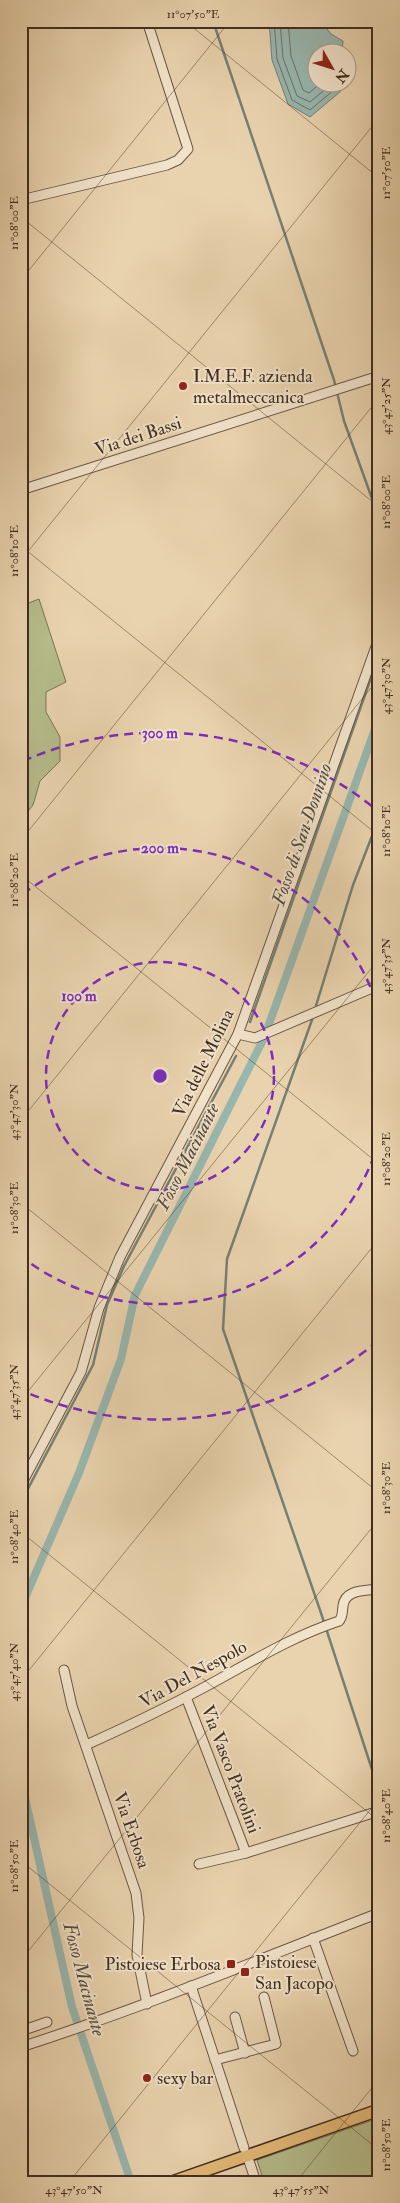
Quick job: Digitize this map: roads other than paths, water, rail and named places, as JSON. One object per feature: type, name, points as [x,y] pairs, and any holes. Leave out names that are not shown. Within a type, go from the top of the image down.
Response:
[{"type":"main road","points":[[172,2182],[379,2110]]},
{"type":"street","points":[[21,200],[167,165],[178,160],[188,149],[148,21]]},
{"type":"street","name":"Via dei Bassi","points":[[21,490],[379,376]]},
{"type":"street","name":"Via delle Molina","points":[[21,1486],[81,1372],[99,1308],[120,1257],[238,1034],[379,638]]},
{"type":"street","points":[[238,1034],[249,1038],[261,1035],[379,985]]},
{"type":"street","name":"Via Del Nespolo","points":[[86,1745],[135,1724],[273,1648],[337,1622],[342,1618],[345,1598],[357,1592],[379,1589]]},
{"type":"street","name":"Via Erbosa","points":[[64,1670],[72,1706],[136,1893],[139,1918],[138,1962],[147,2004]]},
{"type":"street","name":"Via Vasco Pratolini","points":[[186,1697],[246,1853]]},
{"type":"street","name":"Via Vasco Pratolini","points":[[199,1864],[246,1853],[379,1811]]},
{"type":"street","points":[[22,2044],[71,2032],[96,2023],[379,1913]]},
{"type":"street","points":[[313,1938],[353,2052]]},
{"type":"street","points":[[191,1986],[244,2148]]},
{"type":"street","points":[[215,2060],[276,2044],[264,1997]]},
{"type":"street","points":[[235,2017],[245,2053]]},
{"type":"street","points":[[21,2031],[47,2022]]},
{"type":"street","points":[[249,2161],[256,2182]]},
{"type":"water","points":[[269,21],[321,21],[331,34],[343,42],[308,42],[308,92],[340,92],[310,117],[288,104],[272,60]]},
{"type":"water","points":[[21,631],[27,642],[24,665],[21,664]]},
{"type":"waterway","points":[[213,21],[334,380],[344,421],[379,518]]},
{"type":"waterway","name":"Fosso di San Donnino","points":[[250,1022],[379,655]]},
{"type":"waterway","name":"Fosso Macinante","points":[[21,1607],[79,1473],[121,1359],[135,1295],[264,1038],[379,718]]},
{"type":"waterway","points":[[315,1009],[353,885],[379,818]]},
{"type":"waterway","points":[[313,1017],[227,1259],[223,1329],[321,1613],[379,1791]]},
{"type":"waterway","name":"Fosso di San Donnino","points":[[21,1502],[93,1365],[107,1305],[124,1266],[236,1056]]},
{"type":"waterway","name":"Fosso Macinante","points":[[21,1780],[72,2007],[131,2182]]},
{"type":"waterway","name":"Fosso di San Donnino","points":[[21,1889],[23,1895]]},
{"type":"place","name":"I.M.E.F. azienda metalmeccanica","points":[[183,386]]},
{"type":"place","name":"Pistoiese Erbosa","points":[[231,1964]]},
{"type":"place","name":"Pistoiese San Jacopo","points":[[245,1972]]},
{"type":"place","name":"sexy bar","points":[[147,2078]]}]
